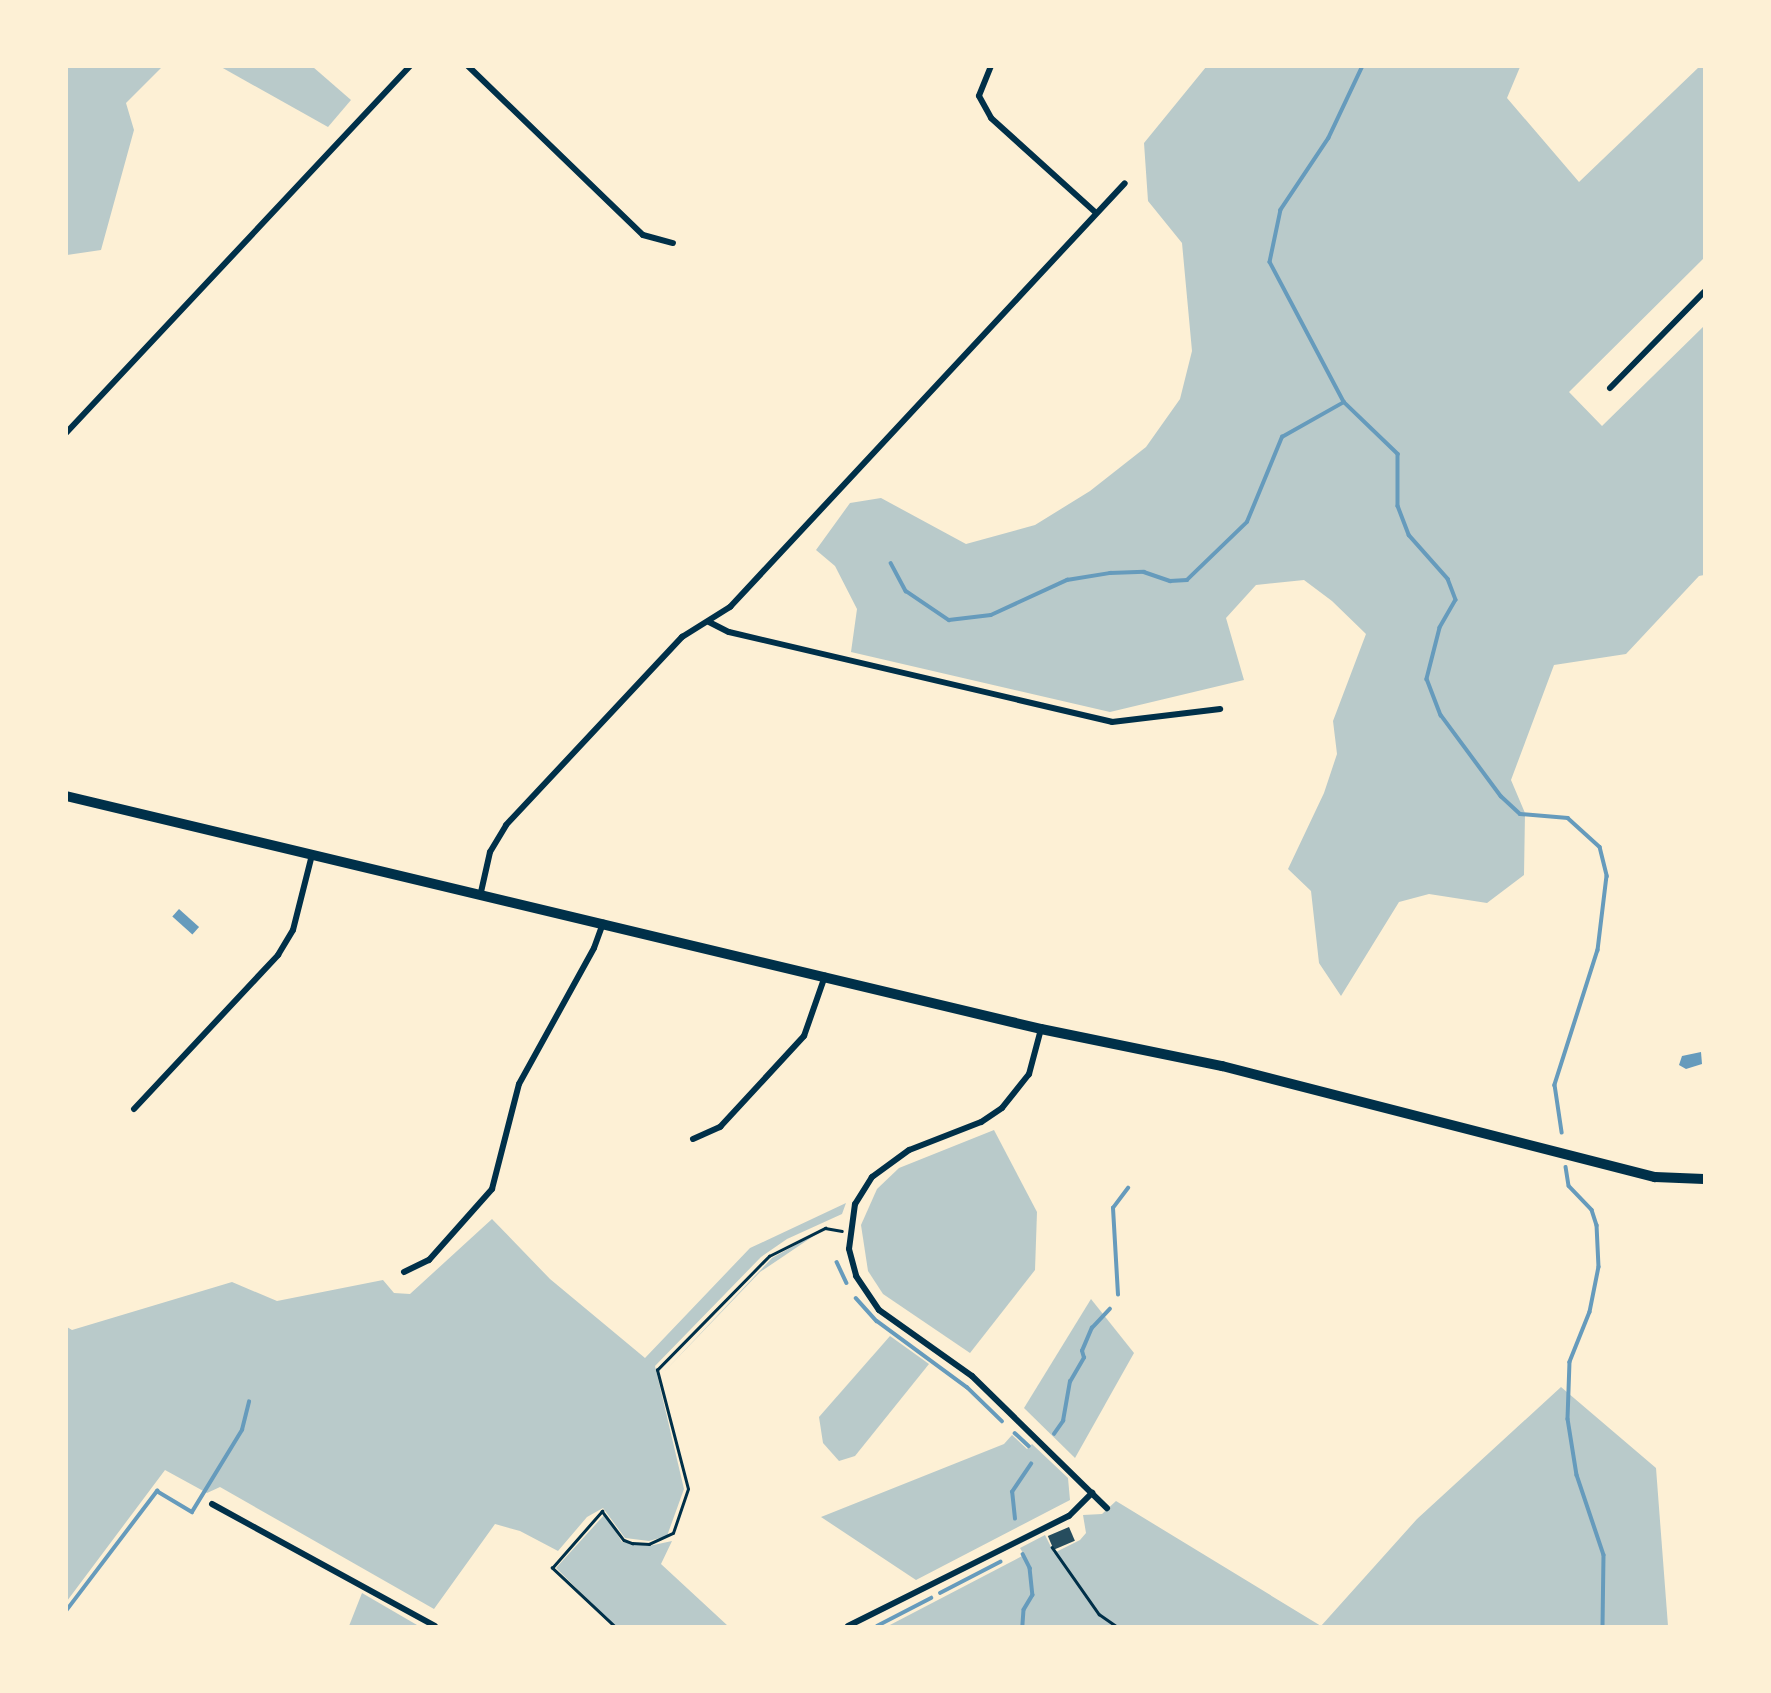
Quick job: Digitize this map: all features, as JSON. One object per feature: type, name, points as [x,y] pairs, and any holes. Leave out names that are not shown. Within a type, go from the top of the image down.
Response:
[{"type":"main road","points":[[66,796],[603,921],[1041,1029],[1222,1066],[1655,1177],[1704,1179]]},
{"type":"street","points":[[66,433],[410,66]]},
{"type":"street","points":[[468,66],[643,235],[673,243]]},
{"type":"street","points":[[991,66],[979,96],[991,118],[1096,212]]},
{"type":"street","points":[[481,892],[490,852],[506,825],[682,637],[730,607],[1125,183]]},
{"type":"street","points":[[1610,388],[1704,292]]},
{"type":"street","points":[[709,622],[729,632],[1112,722],[1220,709]]},
{"type":"street","points":[[134,1109],[278,956],[293,930],[312,855]]},
{"type":"street","points":[[404,1272],[429,1260],[492,1189],[519,1084],[594,948],[603,921]]},
{"type":"street","points":[[693,1139],[720,1127],[804,1036],[825,976]]},
{"type":"street","points":[[1041,1029],[1029,1074],[1015,1097],[981,1122],[909,1150],[881,1167],[855,1204],[849,1231],[851,1262],[870,1299],[972,1376],[1107,1508]]},
{"type":"street","points":[[848,1626],[1069,1516],[1092,1493]]},
{"type":"street","points":[[212,1504],[435,1626]]},
{"type":"path","points":[[614,1626],[552,1569],[602,1511],[624,1540],[632,1543],[649,1544],[673,1533],[688,1489],[657,1370],[769,1256],[825,1228],[849,1231]]},
{"type":"path","points":[[1052,1547],[1099,1614],[1116,1626]]},
{"type":"shaded area","points":[[66,67],[162,67],[126,103],[134,130],[101,250],[67,255]]},
{"type":"shaded area","points":[[221,67],[313,67],[351,100],[328,127]]},
{"type":"shaded area","points":[[1206,67],[1520,67],[1507,98],[1579,182],[1699,67],[1704,67],[1704,258],[1569,392],[1602,426],[1704,326],[1704,575],[1699,576],[1626,654],[1554,665],[1511,780],[1525,813],[1524,875],[1487,903],[1429,894],[1399,902],[1341,996],[1319,963],[1311,891],[1288,869],[1324,793],[1337,754],[1333,721],[1366,634],[1332,601],[1304,580],[1256,585],[1226,618],[1244,680],[1110,712],[851,652],[857,609],[835,566],[816,550],[850,503],[881,498],[966,544],[1035,525],[1090,491],[1146,447],[1180,399],[1192,351],[1182,243],[1148,201],[1144,143]]},
{"type":"shaded area","points":[[994,1130],[1037,1212],[1035,1270],[970,1353],[883,1294],[868,1271],[861,1225],[877,1189],[899,1168]]},
{"type":"shaded area","points":[[846,1203],[842,1214],[787,1239],[761,1257],[655,1366],[684,1489],[667,1536],[649,1541],[625,1538],[603,1508],[587,1517],[558,1551],[520,1531],[495,1524],[434,1609],[220,1487],[207,1493],[165,1470],[67,1601],[67,1327],[72,1330],[232,1282],[277,1301],[383,1280],[394,1293],[410,1294],[492,1219],[550,1279],[645,1358],[750,1248]]},
{"type":"shaded area","points":[[821,1231],[760,1272],[663,1373],[772,1258]]},
{"type":"shaded area","points":[[1091,1299],[1134,1353],[1075,1458],[1024,1408]]},
{"type":"shaded area","points":[[890,1336],[929,1364],[855,1456],[839,1461],[823,1443],[819,1417]]},
{"type":"shaded area","points":[[1561,1387],[1656,1468],[1668,1626],[1321,1626],[1417,1519]]},
{"type":"shaded area","points":[[1012,1435],[1027,1449],[1032,1444],[1068,1478],[1070,1500],[916,1580],[821,1517],[1004,1444]]},
{"type":"shaded area","points":[[1116,1501],[1321,1626],[888,1626],[1024,1555],[1020,1548],[1045,1535],[1054,1553],[1080,1540],[1086,1533],[1083,1515],[1102,1514]]},
{"type":"shaded area","points":[[605,1514],[622,1542],[649,1546],[672,1541],[661,1564],[728,1626],[615,1626],[556,1568]]},
{"type":"shaded area","points":[[362,1593],[417,1625],[417,1626],[349,1626]]},
{"type":"water","points":[[179,909],[199,927],[192,934],[172,916]]},
{"type":"water","points":[[1701,1052],[1702,1064],[1686,1069],[1679,1065],[1682,1056]]},
{"type":"building","points":[[1069,1527],[1075,1541],[1054,1550],[1048,1536]]},
{"type":"waterway","points":[[1363,66],[1329,138],[1281,210],[1270,262],[1344,402],[1398,454],[1398,506],[1409,535],[1448,579],[1456,600],[1440,628],[1427,679],[1441,715],[1501,796],[1520,814],[1568,818],[1600,847],[1607,876],[1598,950],[1555,1085],[1562,1132]]},
{"type":"waterway","points":[[891,563],[906,591],[949,620],[991,615],[1067,580],[1110,573],[1144,572],[1170,581],[1187,580],[1247,522],[1282,437],[1344,402]]},
{"type":"waterway","points":[[1566,1167],[1569,1186],[1592,1210],[1597,1225],[1599,1267],[1590,1312],[1570,1362],[1568,1419],[1577,1475],[1604,1555],[1603,1626]]},
{"type":"waterway","points":[[1118,1295],[1113,1208],[1128,1188]]},
{"type":"waterway","points":[[837,1262],[847,1283]]},
{"type":"waterway","points":[[856,1298],[877,1321],[967,1387],[1002,1421]]},
{"type":"waterway","points":[[1054,1434],[1063,1421],[1070,1382],[1084,1358],[1082,1351],[1092,1328],[1110,1309]]},
{"type":"waterway","points":[[66,1611],[157,1491],[192,1512],[242,1430],[249,1402]]},
{"type":"waterway","points":[[1015,1433],[1029,1446]]},
{"type":"waterway","points":[[1015,1519],[1012,1492],[1031,1464]]},
{"type":"waterway","points":[[1023,1554],[1030,1568],[1033,1595],[1024,1610],[1023,1626]]},
{"type":"waterway","points":[[940,1593],[1000,1562]]},
{"type":"waterway","points":[[877,1626],[931,1598]]}]
